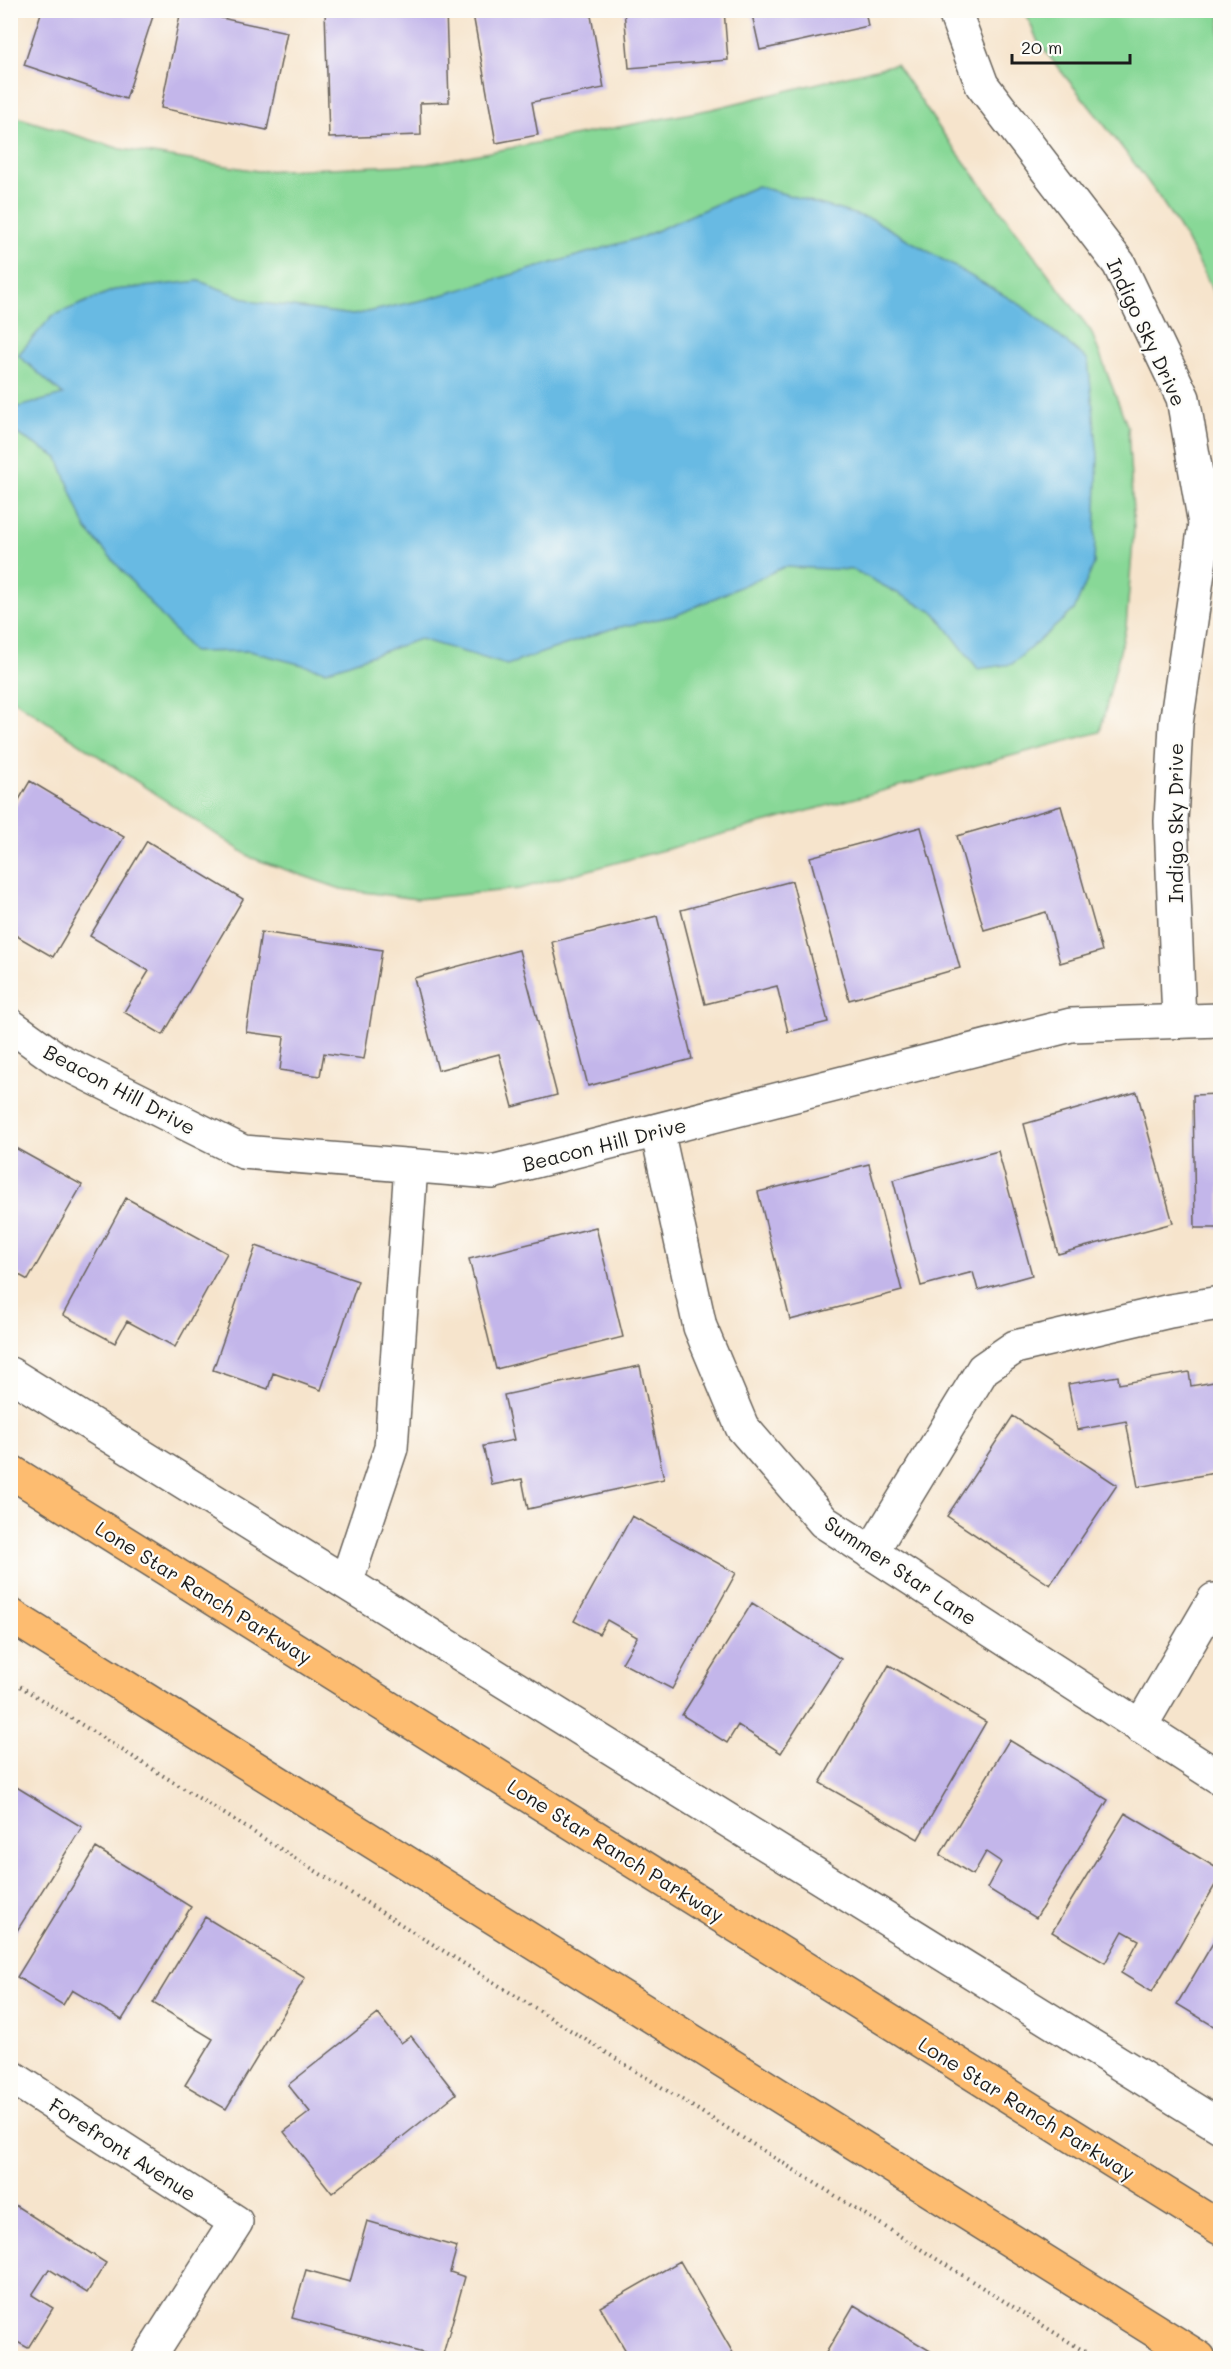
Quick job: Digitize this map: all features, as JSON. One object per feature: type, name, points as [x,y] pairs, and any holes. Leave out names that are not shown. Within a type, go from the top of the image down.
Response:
[{"type":"main road","name":"Lone Star Ranch Parkway","points":[[10,1471],[1221,2228]]},
{"type":"main road","points":[[10,1616],[1199,2358]]},
{"type":"street","name":"Indigo Sky Drive","points":[[954,10],[982,86],[1119,264],[1183,398],[1205,524],[1175,746],[1171,821],[1179,1021]]},
{"type":"street","name":"Beacon Hill Drive","points":[[10,1025],[57,1059],[243,1152],[492,1172],[1071,1024],[1221,1020]]},
{"type":"street","name":"Summer Star Lane","points":[[657,1130],[700,1327],[742,1427],[824,1522],[1221,1778]]},
{"type":"street","points":[[346,1583],[392,1449],[411,1166]]},
{"type":"street","points":[[871,1553],[983,1369],[1015,1347],[1170,1311],[1221,1303]]},
{"type":"street","points":[[10,1374],[1221,2126]]},
{"type":"street","points":[[1140,1727],[1214,1600]]},
{"type":"street","name":"Forefront Avenue","points":[[10,2076],[236,2222],[149,2358]]},
{"type":"path","points":[[10,1680],[1095,2358]]},
{"type":"green space","points":[[1025,11],[1220,11],[1220,309],[1204,272],[1163,203],[1038,42]]},
{"type":"green space","points":[[896,64],[942,132],[1091,331],[1128,428],[1134,529],[1126,627],[1100,732],[519,889],[417,899],[341,889],[252,858],[11,698],[10,115],[121,149],[258,171],[427,164],[712,109]]},
{"type":"water","points":[[757,186],[874,220],[1021,305],[1088,360],[1098,456],[1094,564],[1074,610],[1012,664],[978,669],[935,613],[854,570],[784,567],[677,615],[611,629],[507,665],[420,639],[326,671],[249,651],[193,652],[86,529],[58,458],[11,430],[11,402],[19,407],[63,395],[18,355],[52,316],[114,290],[199,281],[255,302],[353,315],[428,299],[642,237]]},
{"type":"building","points":[[42,10],[155,10],[126,99],[24,65]]},
{"type":"building","points":[[181,10],[223,10],[221,18],[287,32],[267,130],[161,108]]},
{"type":"building","points":[[325,10],[446,10],[449,102],[420,103],[421,135],[329,138]]},
{"type":"building","points":[[492,10],[590,10],[604,88],[532,102],[538,135],[496,143],[473,14]]},
{"type":"building","points":[[624,10],[724,10],[728,60],[629,68]]},
{"type":"building","points":[[751,10],[865,10],[868,26],[760,50]]},
{"type":"building","points":[[30,781],[124,837],[53,957],[10,932],[10,815]]},
{"type":"building","points":[[1061,806],[1102,951],[1060,963],[1046,912],[984,930],[957,836]]},
{"type":"building","points":[[921,827],[960,968],[849,1000],[810,857]]},
{"type":"building","points":[[147,841],[243,899],[163,1035],[124,1012],[149,971],[90,936]]},
{"type":"building","points":[[792,881],[828,1022],[788,1032],[777,986],[705,1004],[681,910]]},
{"type":"building","points":[[657,916],[692,1059],[588,1086],[552,942]]},
{"type":"building","points":[[261,932],[382,950],[364,1059],[324,1053],[320,1076],[280,1070],[284,1037],[246,1032]]},
{"type":"building","points":[[519,950],[557,1095],[513,1107],[499,1054],[438,1070],[414,978]]},
{"type":"building","points":[[1137,1092],[1173,1223],[1058,1254],[1024,1124]]},
{"type":"building","points":[[1220,1094],[1220,1228],[1195,1228],[1193,1095]]},
{"type":"building","points":[[10,1145],[82,1185],[28,1280],[10,1270]]},
{"type":"building","points":[[998,1151],[1032,1275],[978,1290],[973,1272],[921,1286],[893,1180]]},
{"type":"building","points":[[869,1164],[902,1291],[790,1320],[758,1192]]},
{"type":"building","points":[[126,1198],[227,1253],[175,1347],[127,1321],[115,1343],[63,1315]]},
{"type":"building","points":[[596,1227],[623,1337],[496,1369],[469,1259]]},
{"type":"building","points":[[256,1246],[358,1281],[321,1390],[273,1373],[268,1389],[213,1370]]},
{"type":"building","points":[[640,1366],[664,1479],[528,1509],[522,1479],[492,1485],[483,1446],[514,1440],[504,1395]]},
{"type":"building","points":[[1189,1372],[1191,1386],[1220,1381],[1220,1472],[1138,1487],[1126,1421],[1077,1430],[1068,1384],[1118,1376],[1119,1384]]},
{"type":"building","points":[[1013,1416],[1117,1485],[1050,1585],[947,1516]]},
{"type":"building","points":[[632,1516],[736,1573],[672,1689],[622,1663],[637,1637],[607,1620],[599,1634],[574,1621]]},
{"type":"building","points":[[752,1603],[841,1659],[781,1753],[738,1725],[727,1743],[682,1715]]},
{"type":"building","points":[[889,1665],[986,1722],[918,1839],[820,1783]]},
{"type":"building","points":[[1009,1740],[1108,1800],[1036,1918],[987,1888],[1001,1862],[986,1852],[973,1875],[940,1855]]},
{"type":"building","points":[[10,1783],[82,1827],[10,1942]]},
{"type":"building","points":[[1125,1813],[1220,1870],[1220,1877],[1152,1992],[1121,1973],[1139,1940],[1123,1931],[1105,1963],[1052,1932]]},
{"type":"building","points":[[96,1848],[191,1907],[122,2020],[72,1990],[63,2005],[17,1977]]},
{"type":"building","points":[[205,1917],[305,1978],[226,2109],[185,2085],[213,2039],[153,2003]]},
{"type":"building","points":[[1220,1931],[1220,2030],[1177,2004]]},
{"type":"building","points":[[378,2014],[401,2043],[411,2036],[456,2094],[332,2193],[284,2132],[310,2112],[288,2085]]},
{"type":"building","points":[[10,2202],[106,2263],[87,2293],[49,2269],[32,2295],[53,2308],[28,2348],[10,2338]]},
{"type":"building","points":[[367,2221],[457,2247],[450,2272],[465,2277],[442,2358],[292,2318],[306,2270],[350,2282]]},
{"type":"building","points":[[680,2261],[736,2358],[630,2358],[600,2307]]},
{"type":"building","points":[[854,2305],[937,2355],[935,2358],[823,2358]]}]
